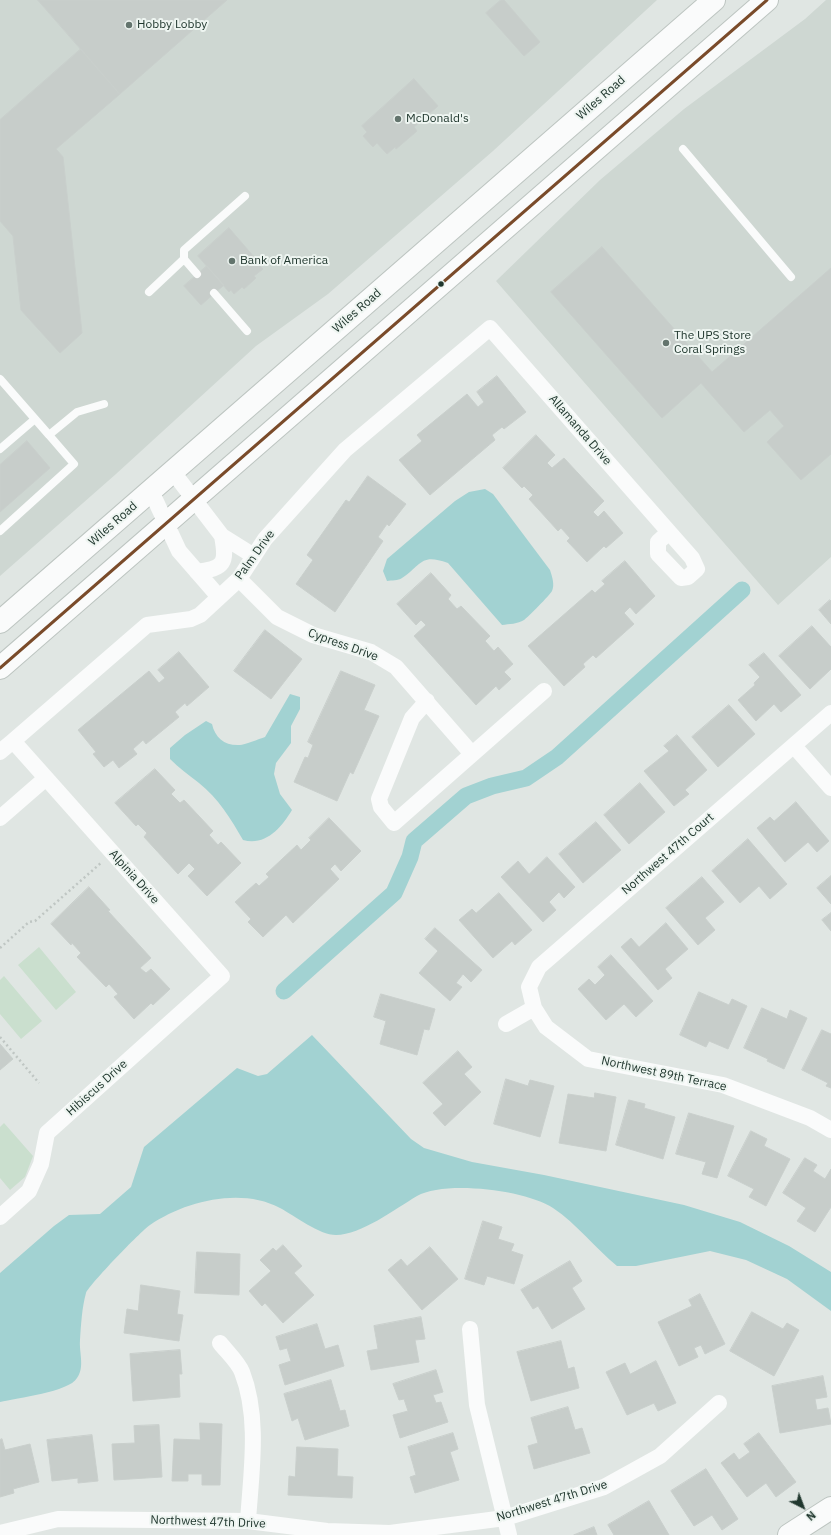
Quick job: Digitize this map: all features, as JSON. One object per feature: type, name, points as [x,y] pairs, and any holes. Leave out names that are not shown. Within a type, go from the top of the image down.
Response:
[{"type":"main road","name":"Wiles Road","points":[[0,622],[714,0]]},
{"type":"main road","points":[[0,668],[767,0]]},
{"type":"main road","points":[[789,1535],[831,1508]]},
{"type":"street","name":"Allamanda Drive","points":[[490,328],[669,532]]},
{"type":"street","name":"Palm Drive","points":[[0,752],[147,625],[191,619],[200,615],[239,579],[265,539],[345,450],[490,328]]},
{"type":"street","points":[[173,472],[222,536],[254,556]]},
{"type":"street","points":[[151,491],[179,551],[219,597]]},
{"type":"street","points":[[197,572],[214,570],[220,565],[225,556],[222,536]]},
{"type":"street","name":"Cypress Drive","points":[[239,579],[277,617],[313,635],[371,652],[396,667],[472,754]]},
{"type":"street","points":[[427,701],[412,718],[379,800],[381,807],[394,823],[544,691]]},
{"type":"street","name":"Northwest 47th Court","points":[[534,1008],[529,987],[539,967],[831,713]]},
{"type":"street","points":[[0,818],[46,778],[13,741]]},
{"type":"street","points":[[794,746],[831,788]]},
{"type":"street","name":"Alpinia Drive","points":[[46,778],[222,976]]},
{"type":"street","name":"Hibiscus Drive","points":[[0,1217],[30,1191],[41,1164],[47,1133],[222,976]]},
{"type":"street","points":[[506,1024],[534,1008]]},
{"type":"street","name":"Northwest 89th Terrace","points":[[534,1008],[546,1027],[588,1059],[723,1085],[810,1118],[831,1130]]},
{"type":"street","points":[[470,1329],[476,1405],[506,1518],[509,1535]]},
{"type":"street","points":[[220,1343],[241,1371],[252,1404],[252,1451],[248,1521]]},
{"type":"street","name":"Northwest 47th Drive","points":[[0,1533],[58,1519],[248,1521],[327,1531],[390,1532],[506,1518],[604,1487],[660,1456],[719,1403]]},
{"type":"lane","points":[[683,149],[791,277]]},
{"type":"lane","points":[[197,274],[184,259],[184,250],[245,196]]},
{"type":"lane","points":[[148,292],[184,259]]},
{"type":"lane","points":[[214,294],[246,331]]},
{"type":"lane","points":[[0,378],[74,464],[0,531]]},
{"type":"lane","points":[[49,435],[77,412],[104,404]]},
{"type":"lane","points":[[0,450],[35,419]]},
{"type":"path","points":[[0,948],[29,922],[35,921],[113,853]]},
{"type":"path","points":[[0,1037],[39,1083]]},
{"type":"shaded area","points":[[0,0],[657,0],[493,151],[328,294],[256,346],[116,474],[0,576]]},
{"type":"shaded area","points":[[826,0],[831,0],[831,557],[778,605],[496,281],[600,180],[684,109],[805,19]]},
{"type":"green space","points":[[39,947],[76,992],[56,1010],[18,965]]},
{"type":"green space","points":[[4,976],[42,1021],[21,1039],[0,1014],[0,980]]},
{"type":"green space","points":[[4,1123],[33,1156],[25,1177],[10,1190],[0,1178],[0,1127]]},
{"type":"water","points":[[485,489],[493,494],[550,570],[552,578],[552,591],[526,618],[516,623],[502,625],[448,563],[432,559],[426,560],[399,580],[387,581],[383,571],[387,559],[455,501],[469,492]]},
{"type":"water","points":[[290,694],[300,697],[300,709],[291,726],[291,743],[276,763],[274,774],[280,794],[292,810],[278,829],[266,838],[251,841],[243,840],[229,817],[212,795],[170,759],[170,748],[185,735],[206,721],[212,724],[218,737],[230,744],[242,745],[265,737]]},
{"type":"water","points":[[312,1035],[411,1139],[424,1148],[472,1162],[544,1175],[684,1205],[740,1222],[789,1246],[831,1272],[831,1311],[787,1279],[746,1260],[710,1251],[636,1266],[617,1266],[570,1221],[553,1208],[524,1196],[505,1192],[465,1188],[430,1191],[417,1196],[367,1226],[346,1234],[336,1235],[315,1229],[280,1208],[265,1202],[248,1198],[231,1198],[214,1200],[180,1209],[150,1225],[136,1237],[86,1293],[80,1340],[81,1369],[77,1378],[72,1383],[54,1391],[0,1402],[0,1273],[54,1226],[69,1215],[100,1214],[131,1187],[144,1147],[237,1068],[258,1076],[267,1074]]},
{"type":"building","name":"Hobby Lobby","points":[[38,0],[227,0],[120,94]]},
{"type":"building","points":[[501,0],[504,0],[540,42],[524,56],[486,13]]},
{"type":"building","points":[[81,49],[120,94],[56,149],[63,157],[82,333],[60,353],[21,310],[13,236],[0,221],[0,120]]},
{"type":"building","points":[[414,79],[438,106],[414,127],[417,131],[396,149],[395,147],[387,154],[377,143],[373,147],[363,136],[367,132],[362,126]]},
{"type":"building","points":[[229,228],[263,269],[254,276],[256,278],[244,289],[242,287],[234,294],[231,290],[229,292],[198,256]]},
{"type":"building","points":[[602,247],[712,372],[831,268],[831,454],[801,480],[767,442],[784,426],[770,410],[744,432],[701,383],[662,418],[551,292]]},
{"type":"building","points":[[207,266],[224,285],[201,305],[184,286]]},
{"type":"building","points":[[497,376],[526,412],[504,429],[502,427],[492,435],[495,440],[430,495],[399,460],[422,441],[417,435],[467,394],[478,407],[484,402],[477,392]]},
{"type":"building","points":[[536,435],[555,455],[547,463],[552,468],[564,458],[604,501],[593,512],[598,517],[604,511],[623,533],[606,548],[604,546],[587,562],[567,541],[570,538],[561,528],[558,531],[529,499],[533,495],[524,486],[522,488],[503,468]]},
{"type":"building","points":[[27,441],[50,468],[0,512],[0,465]]},
{"type":"building","points":[[368,476],[406,504],[389,526],[387,524],[378,537],[383,541],[335,612],[296,584],[313,560],[307,555],[346,500],[349,502]]},
{"type":"building","points":[[625,561],[655,596],[636,614],[630,607],[624,613],[634,624],[596,658],[593,655],[583,664],[585,667],[564,686],[528,646],[592,590],[595,593],[605,584],[602,581]]},
{"type":"building","points":[[431,573],[451,595],[448,599],[457,609],[461,606],[490,636],[485,641],[494,651],[498,647],[513,664],[504,672],[511,679],[499,690],[496,686],[476,705],[414,636],[426,625],[421,620],[416,625],[397,604]]},
{"type":"building","points":[[830,600],[831,601],[831,624],[819,610]]},
{"type":"building","points":[[812,626],[831,647],[831,669],[810,689],[779,656]]},
{"type":"building","points":[[265,630],[302,659],[271,699],[234,671]]},
{"type":"building","points":[[179,652],[209,687],[187,706],[185,703],[175,712],[179,717],[146,744],[143,740],[133,749],[137,754],[119,768],[113,760],[104,767],[93,754],[96,752],[78,730],[149,671],[159,683],[165,678],[158,670]]},
{"type":"building","points":[[764,653],[801,695],[781,712],[774,704],[756,721],[738,700],[755,685],[754,683],[760,677],[749,665]]},
{"type":"building","points":[[341,671],[375,685],[364,710],[379,716],[353,774],[350,772],[337,801],[294,782],[305,757],[308,758],[313,745],[308,742]]},
{"type":"building","points":[[729,705],[755,734],[718,767],[692,737]]},
{"type":"building","points":[[677,735],[707,770],[685,790],[689,794],[674,806],[644,771],[669,751],[664,746]]},
{"type":"building","points":[[155,769],[175,790],[171,794],[180,803],[184,800],[213,831],[209,835],[218,845],[221,842],[241,863],[207,896],[188,876],[195,869],[189,863],[178,874],[144,837],[147,833],[138,824],[136,826],[115,803]]},
{"type":"building","points":[[640,783],[665,812],[629,844],[604,815]]},
{"type":"building","points":[[796,802],[829,841],[817,852],[808,842],[785,862],[757,828],[770,817],[774,821]]},
{"type":"building","points":[[329,818],[361,851],[341,871],[335,864],[330,869],[339,879],[293,923],[286,915],[263,937],[248,922],[251,919],[235,902],[256,883],[259,886],[269,877],[266,874],[297,845],[301,850],[311,840],[309,838]]},
{"type":"building","points":[[596,822],[621,850],[583,883],[559,854]]},
{"type":"building","points":[[748,839],[787,884],[770,899],[759,886],[740,903],[712,871]]},
{"type":"building","points":[[547,857],[575,887],[564,898],[559,892],[549,902],[556,910],[543,922],[501,877],[518,861],[529,874]]},
{"type":"building","points":[[831,876],[831,904],[817,888]]},
{"type":"building","points":[[702,877],[724,902],[705,918],[715,930],[698,945],[666,908]]},
{"type":"building","points":[[89,887],[110,910],[108,911],[151,958],[140,968],[146,973],[151,969],[170,989],[153,1005],[151,1003],[134,1019],[114,997],[118,994],[109,984],[106,987],[77,957],[81,953],[51,924]]},
{"type":"building","points":[[499,893],[532,930],[515,945],[512,941],[493,958],[459,920],[472,909],[476,913]]},
{"type":"building","points":[[831,913],[831,931],[822,920]]},
{"type":"building","points":[[666,923],[688,949],[665,969],[672,978],[658,990],[621,947],[631,938],[639,947]]},
{"type":"building","points":[[435,928],[482,970],[471,982],[463,974],[456,983],[462,987],[450,1001],[419,973],[438,951],[425,939]]},
{"type":"building","points":[[611,955],[653,1001],[636,1017],[624,1004],[606,1020],[578,989],[589,979],[595,985],[605,975],[598,967]]},
{"type":"building","points":[[699,992],[729,1005],[732,999],[747,1006],[728,1049],[709,1041],[706,1047],[680,1035]]},
{"type":"building","points":[[381,994],[435,1009],[429,1030],[424,1029],[417,1055],[380,1044],[386,1021],[374,1017]]},
{"type":"building","points":[[762,1008],[787,1019],[790,1010],[807,1018],[784,1069],[767,1061],[768,1059],[744,1048]]},
{"type":"building","points":[[822,1030],[831,1034],[831,1088],[826,1086],[828,1083],[802,1070]]},
{"type":"building","points":[[0,1044],[13,1059],[0,1070]]},
{"type":"building","points":[[458,1051],[472,1067],[464,1074],[481,1092],[445,1126],[433,1113],[443,1104],[423,1083]]},
{"type":"building","points":[[506,1079],[528,1086],[530,1080],[554,1086],[540,1137],[494,1124]]},
{"type":"building","points":[[595,1093],[616,1097],[606,1151],[559,1143],[568,1094],[594,1098]]},
{"type":"building","points":[[629,1100],[645,1104],[644,1108],[675,1117],[663,1159],[616,1145]]},
{"type":"building","points":[[689,1113],[734,1126],[717,1178],[702,1174],[706,1162],[676,1154]]},
{"type":"building","points":[[751,1131],[767,1139],[764,1146],[790,1159],[766,1206],[749,1197],[754,1189],[728,1176]]},
{"type":"building","points":[[805,1158],[817,1165],[813,1171],[825,1179],[831,1169],[831,1207],[815,1232],[797,1221],[806,1208],[783,1193]]},
{"type":"building","points":[[483,1221],[502,1227],[498,1239],[514,1244],[511,1251],[523,1255],[514,1284],[487,1276],[484,1285],[465,1279]]},
{"type":"building","points":[[283,1245],[302,1266],[294,1273],[314,1295],[283,1323],[265,1303],[262,1306],[249,1291],[271,1271],[260,1260],[273,1248],[276,1251]]},
{"type":"building","points":[[430,1247],[458,1279],[422,1310],[388,1270],[401,1259],[407,1266]]},
{"type":"building","points":[[197,1252],[240,1254],[239,1295],[195,1293]]},
{"type":"building","points":[[570,1261],[582,1281],[572,1288],[585,1309],[552,1329],[538,1306],[533,1309],[521,1290]]},
{"type":"building","points":[[141,1285],[180,1291],[177,1314],[183,1315],[179,1341],[124,1333],[127,1309],[138,1311]]},
{"type":"building","points":[[700,1294],[725,1344],[705,1354],[701,1345],[694,1348],[698,1357],[679,1366],[658,1322],[692,1306],[689,1300]]},
{"type":"building","points":[[752,1312],[783,1329],[787,1323],[799,1330],[774,1376],[730,1351]]},
{"type":"building","points":[[421,1317],[425,1339],[415,1340],[419,1362],[371,1370],[367,1351],[378,1349],[374,1326]]},
{"type":"building","points":[[317,1324],[325,1349],[338,1345],[344,1366],[285,1385],[279,1365],[291,1361],[287,1348],[280,1350],[276,1337]]},
{"type":"building","points":[[561,1341],[568,1369],[574,1367],[579,1388],[531,1401],[517,1352]]},
{"type":"building","points":[[180,1350],[182,1374],[179,1374],[180,1397],[133,1401],[130,1354]]},
{"type":"building","points":[[656,1361],[676,1403],[658,1411],[654,1403],[627,1415],[606,1372],[625,1363],[630,1374]]},
{"type":"building","points":[[436,1370],[443,1392],[433,1395],[436,1403],[441,1402],[448,1422],[400,1438],[393,1415],[408,1411],[404,1399],[399,1400],[393,1384]]},
{"type":"building","points":[[823,1376],[827,1397],[815,1399],[817,1410],[828,1408],[831,1424],[780,1433],[772,1386]]},
{"type":"building","points":[[331,1380],[340,1411],[345,1410],[349,1426],[305,1440],[298,1418],[292,1421],[284,1394]]},
{"type":"building","points":[[568,1407],[575,1430],[582,1428],[590,1453],[534,1469],[528,1446],[538,1443],[531,1418]]},
{"type":"building","points":[[200,1423],[222,1424],[220,1485],[202,1485],[202,1474],[188,1474],[188,1481],[172,1481],[174,1439],[200,1440]]},
{"type":"building","points":[[159,1425],[162,1477],[114,1480],[112,1444],[135,1443],[134,1426]]},
{"type":"building","points":[[453,1433],[458,1449],[450,1452],[459,1480],[415,1493],[410,1477],[416,1475],[408,1447]]},
{"type":"building","points":[[759,1433],[796,1482],[776,1497],[766,1483],[747,1497],[721,1463],[734,1453],[739,1460],[750,1452],[744,1444]]},
{"type":"building","points":[[92,1435],[98,1481],[78,1483],[78,1478],[52,1481],[47,1440]]},
{"type":"building","points":[[2,1439],[5,1450],[30,1444],[39,1482],[13,1489],[14,1493],[0,1497],[0,1440]]},
{"type":"building","points":[[297,1447],[338,1449],[337,1476],[353,1477],[352,1498],[288,1495],[289,1476],[295,1477]]},
{"type":"building","points":[[706,1469],[738,1519],[722,1530],[712,1515],[694,1526],[671,1491]]},
{"type":"building","points":[[649,1501],[669,1535],[614,1535],[608,1525]]},
{"type":"building","points":[[594,1527],[597,1535],[574,1535]]},
{"type":"waterway","points":[[284,991],[394,893],[410,857],[414,841],[466,796],[492,786],[526,778],[557,757],[742,590]]},
{"type":"transit line","points":[[0,668],[767,0]]},
{"type":"place","name":"Hobby Lobby","points":[[129,25]]},
{"type":"place","name":"McDonald's","points":[[398,119]]},
{"type":"place","name":"Bank of America","points":[[232,261]]},
{"type":"place","name":"The UPS Store Coral Springs","points":[[666,343]]}]
